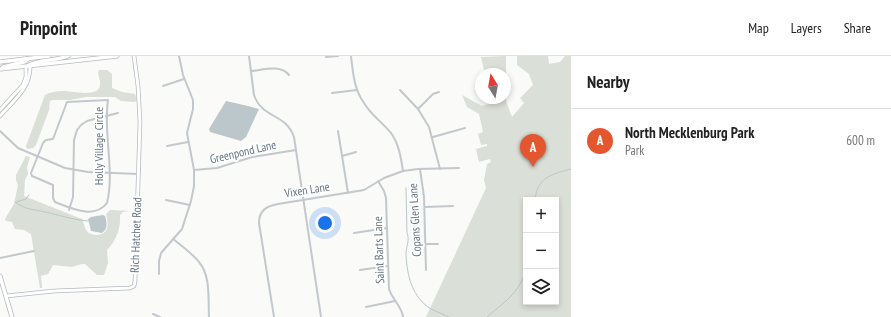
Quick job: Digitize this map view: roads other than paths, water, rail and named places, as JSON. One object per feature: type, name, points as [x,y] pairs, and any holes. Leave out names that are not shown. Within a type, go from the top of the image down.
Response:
[{"type":"main road","points":[[0,62],[49,56]]},
{"type":"main road","points":[[28,66],[32,63],[54,60],[68,56]]},
{"type":"main road","points":[[0,68],[118,56]]},
{"type":"main road","points":[[0,68],[24,62],[28,59]]},
{"type":"main road","points":[[0,276],[12,317]]},
{"type":"street","name":"Rich Hatchet Road","points":[[6,296],[54,291],[130,288],[134,286],[139,102],[134,56]]},
{"type":"street","points":[[159,274],[159,261],[161,253],[182,229],[190,205],[194,186],[194,170],[188,142],[187,128],[192,112],[193,100],[191,92],[184,79],[180,56]]},
{"type":"street","points":[[249,56],[254,95],[258,104],[265,112],[288,126],[294,137],[321,317]]},
{"type":"street","points":[[326,57],[338,56]]},
{"type":"street","points":[[351,56],[357,90],[368,109],[395,139],[404,171]]},
{"type":"street","points":[[0,112],[25,82],[28,66]]},
{"type":"street","points":[[0,116],[27,84],[30,77],[28,66]]},
{"type":"street","points":[[251,71],[276,69],[285,71],[289,75]]},
{"type":"street","points":[[163,86],[184,79]]},
{"type":"street","points":[[332,93],[357,90]]},
{"type":"street","points":[[400,90],[418,109],[429,126],[440,169]]},
{"type":"street","points":[[418,109],[433,94],[439,92]]},
{"type":"street","name":"Holly Village Circle","points":[[108,100],[106,116],[110,156],[108,200],[104,208],[97,211],[85,212],[69,209],[54,201],[53,185],[31,175],[37,156],[44,142],[53,139],[67,102],[108,100]]},
{"type":"street","points":[[69,209],[73,197],[74,140],[78,129],[87,121],[118,113]]},
{"type":"street","points":[[433,137],[464,128]]},
{"type":"street","points":[[0,131],[18,148],[65,168],[88,172],[138,174]]},
{"type":"street","points":[[338,131],[348,193]]},
{"type":"street","points":[[167,146],[188,142]]},
{"type":"street","name":"Greenpond Lane","points":[[194,170],[216,168],[252,157],[296,150]]},
{"type":"street","points":[[342,156],[356,152]]},
{"type":"street","name":"Vixen Lane","points":[[274,317],[259,217],[268,206],[364,190],[388,176],[404,171],[458,168]]},
{"type":"street","name":"Copans Glen Lane","points":[[420,169],[425,207],[426,270]]},
{"type":"street","name":"Saint Barts Lane","points":[[378,181],[385,194],[389,289],[401,310],[403,317]]},
{"type":"street","points":[[166,200],[190,205]]},
{"type":"street","points":[[425,207],[453,206]]},
{"type":"street","points":[[354,233],[387,228]]},
{"type":"street","points":[[173,239],[193,255],[204,270],[207,284],[209,317]]},
{"type":"street","points":[[425,244],[438,244]]},
{"type":"street","points":[[0,258],[34,251]]},
{"type":"street","points":[[360,270],[388,266]]},
{"type":"street","points":[[366,307],[387,304],[395,301]]},
{"type":"street","points":[[153,314],[160,317]]},
{"type":"waterway","points":[[535,197],[536,192],[542,181],[552,175],[571,169]]},
{"type":"waterway","points":[[406,188],[408,238],[406,254],[409,278],[415,292],[425,304],[431,309],[449,317]]},
{"type":"waterway","points":[[16,202],[26,199],[29,195]]},
{"type":"waterway","points":[[15,202],[22,207],[29,209],[71,219],[88,221]]},
{"type":"waterway","points":[[487,317],[510,297],[523,278]]},
{"type":"place","name":"North Mecklenburg Park","points":[[533,167]]}]
